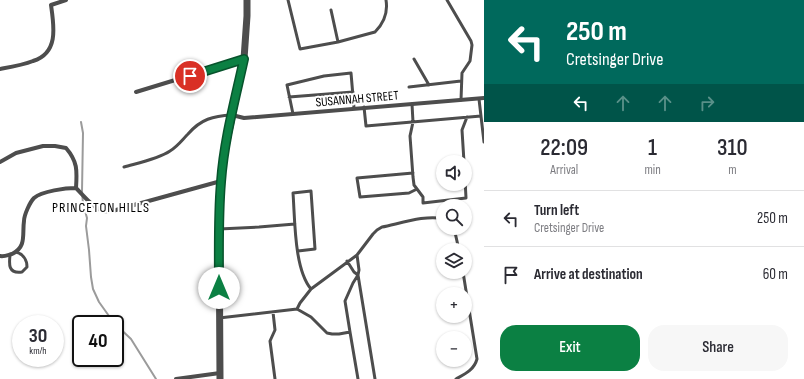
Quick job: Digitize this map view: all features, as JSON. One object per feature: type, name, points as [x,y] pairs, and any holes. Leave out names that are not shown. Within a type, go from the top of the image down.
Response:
[{"type":"street","points":[[0,69],[34,61],[47,53],[51,46],[53,35],[51,5],[48,0]]},
{"type":"street","points":[[51,5],[66,0]]},
{"type":"street","points":[[176,379],[220,376],[219,209],[221,181],[224,151],[244,59],[247,0]]},
{"type":"street","points":[[136,92],[244,59]]},
{"type":"street","name":"SUSANNAH STREET","points":[[232,115],[244,118],[484,98]]},
{"type":"street","points":[[0,162],[16,153],[43,146],[66,148],[72,156],[76,166],[76,188],[90,202],[102,210],[108,211],[221,181]]},
{"type":"street","points":[[0,256],[3,257],[16,252],[20,248],[24,234],[24,219],[34,198],[42,193],[76,188]]},
{"type":"lane","points":[[288,0],[300,49],[338,42],[375,32],[387,13],[388,8],[386,0]]},
{"type":"lane","points":[[448,0],[472,45],[470,61],[462,73],[462,100]]},
{"type":"lane","points":[[331,10],[338,42]]},
{"type":"lane","points":[[414,59],[429,85]]},
{"type":"lane","points":[[293,114],[287,86],[324,76],[351,73],[354,108]]},
{"type":"lane","points":[[409,87],[462,81]]},
{"type":"lane","points":[[289,97],[353,92]]},
{"type":"lane","points":[[479,99],[484,142]]},
{"type":"lane","points":[[412,104],[413,122],[410,136],[414,185],[423,197],[423,203],[466,198],[466,191]]},
{"type":"lane","points":[[364,108],[366,126],[481,116]]},
{"type":"lane","points":[[124,167],[164,155],[180,143],[188,133],[201,122],[219,115],[232,115]]},
{"type":"lane","points":[[464,155],[462,130],[467,117]]},
{"type":"lane","points":[[413,173],[357,178],[360,197],[409,194],[417,189]]},
{"type":"lane","points":[[298,251],[315,248],[312,191],[293,193],[298,256],[309,286],[312,289]]},
{"type":"lane","points":[[298,309],[300,303],[312,289],[347,261],[357,255],[377,230],[382,227],[436,217]]},
{"type":"lane","points":[[219,228],[295,224]]},
{"type":"lane","points":[[10,254],[9,262],[11,270],[16,273],[22,272],[27,267],[26,262],[24,256],[19,252],[16,252]]},
{"type":"lane","points":[[357,255],[359,270],[358,274],[376,379]]},
{"type":"lane","points":[[347,261],[354,272],[358,274]]},
{"type":"lane","points":[[358,274],[345,301],[358,379]]},
{"type":"lane","points":[[456,379],[472,370],[476,365],[477,359],[464,279]]},
{"type":"lane","points":[[219,318],[298,309],[311,317],[327,333],[339,334],[350,332]]},
{"type":"lane","points":[[273,312],[275,330],[270,341],[275,379]]},
{"type":"waterway","points":[[81,122],[83,133],[82,191],[83,204],[87,218],[86,226],[93,289],[99,302],[114,323],[131,339],[156,379]]},
{"type":"district","name":"PRINCETON HILLS","points":[[101,207]]},
{"type":"route","points":[[190,76],[244,59],[224,151],[219,209],[219,288]]}]
